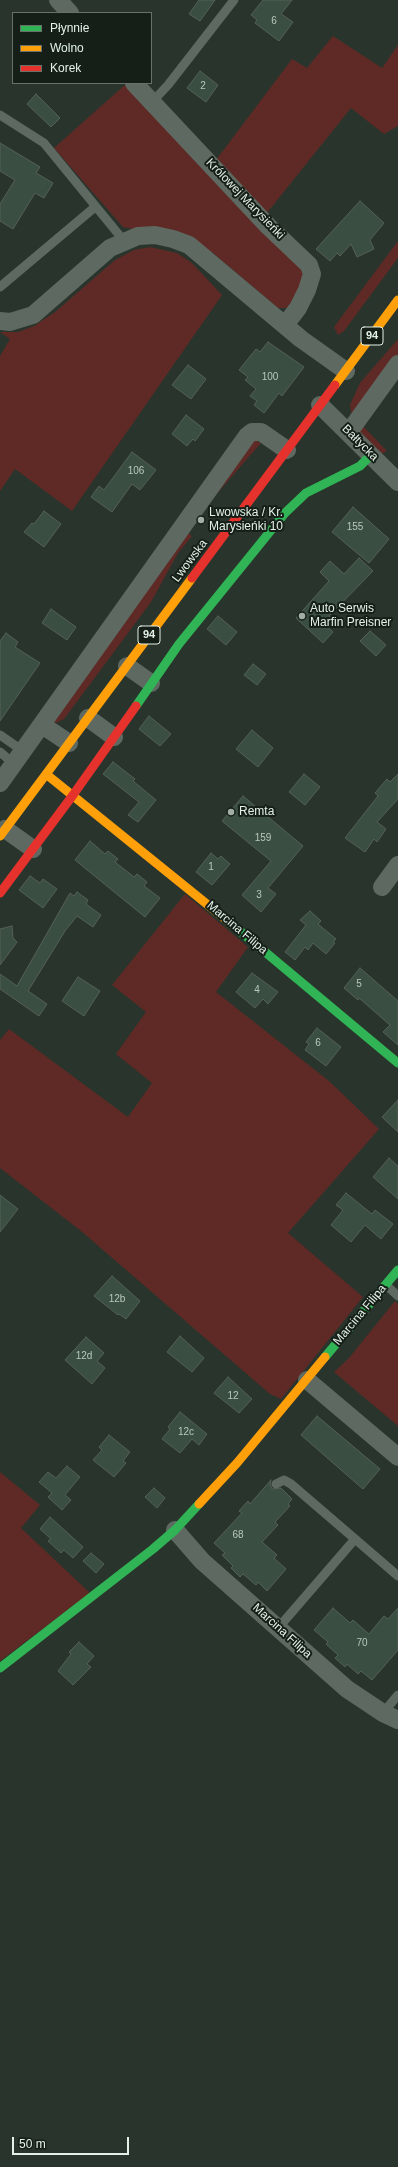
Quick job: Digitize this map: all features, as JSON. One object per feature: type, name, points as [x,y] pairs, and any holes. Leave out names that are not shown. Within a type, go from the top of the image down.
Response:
[{"type":"street","points":[[58,0],[69,12]]},
{"type":"street","name":"Królowej Marysieńki","points":[[135,84],[268,226],[309,265],[312,274],[307,290],[298,308],[285,325]]},
{"type":"street","points":[[0,321],[10,322],[33,315],[110,248],[138,236],[155,235],[173,239],[189,245],[285,325],[346,371]]},
{"type":"street","name":"Lwowska","points":[[2,833],[398,300]]},
{"type":"street","points":[[348,432],[398,364]]},
{"type":"street","name":"Bałtycka","points":[[320,405],[398,482]]},
{"type":"street","points":[[0,783],[247,436],[252,432],[261,432],[287,450]]},
{"type":"street","points":[[0,893],[73,795],[151,683],[208,606],[296,502],[319,486],[360,466],[371,455]]},
{"type":"street","points":[[126,666],[151,683]]},
{"type":"street","points":[[88,718],[114,737]]},
{"type":"street","points":[[42,725],[69,744]]},
{"type":"street","name":"Marcina Filipa","points":[[46,774],[368,1036],[398,1064]]},
{"type":"street","points":[[2,833],[33,849]]},
{"type":"street","points":[[382,887],[398,865]]},
{"type":"street","name":"Marcina Filipa","points":[[0,1668],[153,1549],[175,1530],[223,1478],[398,1270]]},
{"type":"street","points":[[306,1380],[398,1457]]},
{"type":"street","name":"Marcina Filipa","points":[[175,1530],[202,1561],[279,1627],[347,1689],[391,1716]]},
{"type":"lane","points":[[152,102],[168,85],[234,0]]},
{"type":"lane","points":[[0,115],[44,143],[124,241]]},
{"type":"lane","points":[[0,287],[95,207]]},
{"type":"lane","points":[[0,735],[18,757]]},
{"type":"lane","points":[[0,752],[18,757]]},
{"type":"lane","points":[[385,1285],[398,1296]]},
{"type":"lane","points":[[276,1484],[284,1480],[291,1484],[398,1576]]},
{"type":"lane","points":[[279,1627],[355,1539]]},
{"type":"lane","points":[[391,1716],[398,1695]]},
{"type":"shaded area","points":[[333,36],[382,68],[398,45],[398,126],[384,134],[351,108],[266,214],[216,160],[292,59],[307,68]]},
{"type":"shaded area","points":[[126,84],[128,84],[273,236],[305,274],[293,302],[286,308],[278,308],[213,253],[181,234],[123,227],[54,148]]},
{"type":"shaded area","points":[[398,241],[398,258],[344,331],[338,335],[334,327]]},
{"type":"shaded area","points":[[150,247],[177,253],[192,263],[222,295],[72,511],[15,469],[0,491],[0,356],[10,339],[0,332],[18,332],[34,326],[55,312],[115,260],[134,250]]},
{"type":"shaded area","points":[[398,339],[398,358],[352,417],[350,405],[360,383]]},
{"type":"shaded area","points":[[360,423],[387,451],[381,454],[358,430]]},
{"type":"shaded area","points":[[252,439],[261,443],[214,497],[188,533],[192,536],[178,553],[151,602],[64,719],[56,723],[54,722]]},
{"type":"shaded area","points":[[185,894],[248,947],[216,992],[329,1081],[379,1129],[288,1233],[363,1297],[281,1399],[270,1394],[81,1231],[0,1168],[0,1040],[9,1029],[128,1117],[152,1083],[116,1054],[146,1012],[112,985]]},
{"type":"shaded area","points":[[395,1301],[398,1304],[398,1426],[334,1372],[349,1358]]},
{"type":"shaded area","points":[[0,1472],[40,1505],[21,1528],[90,1593],[0,1661]]},
{"type":"building","points":[[199,0],[215,0],[200,21],[189,14]]},
{"type":"building","points":[[263,0],[292,0],[281,14],[293,22],[279,41],[255,23],[257,20],[251,15]]},
{"type":"building","points":[[200,71],[218,85],[206,102],[187,88]]},
{"type":"building","points":[[36,94],[60,118],[51,127],[27,104]]},
{"type":"building","points":[[0,143],[40,167],[36,173],[53,183],[44,198],[35,193],[13,229],[0,221],[0,204],[15,180],[0,171]]},
{"type":"building","points":[[360,201],[384,223],[370,240],[374,249],[357,257],[351,244],[340,256],[337,253],[330,261],[316,249]]},
{"type":"building","points":[[268,342],[304,367],[282,396],[279,393],[264,413],[254,405],[257,401],[250,396],[256,389],[245,380],[248,377],[239,370],[256,349],[260,352]]},
{"type":"building","points":[[188,365],[206,379],[191,399],[172,385]]},
{"type":"building","points":[[186,415],[204,429],[195,441],[193,439],[187,446],[172,434]]},
{"type":"building","points":[[132,452],[156,470],[140,490],[132,484],[112,512],[91,497],[99,486],[104,490]]},
{"type":"building","points":[[353,507],[389,539],[369,563],[332,532]]},
{"type":"building","points":[[44,511],[61,524],[44,547],[24,532],[32,523],[34,524]]},
{"type":"building","points":[[359,558],[373,571],[329,616],[332,618],[325,625],[333,632],[323,643],[296,618],[329,581],[320,572],[330,561],[344,574]]},
{"type":"building","points":[[51,609],[76,627],[67,640],[42,623]]},
{"type":"building","points":[[218,616],[237,632],[226,645],[207,629]]},
{"type":"building","points":[[370,631],[386,645],[376,656],[360,641]]},
{"type":"building","points":[[6,633],[18,642],[15,647],[40,663],[0,721],[0,641]]},
{"type":"building","points":[[253,664],[266,674],[257,685],[244,675]]},
{"type":"building","points":[[149,716],[171,734],[160,746],[139,729]]},
{"type":"building","points":[[252,730],[273,748],[258,767],[236,749]]},
{"type":"building","points":[[113,762],[135,779],[133,781],[156,800],[138,822],[128,815],[139,802],[103,774]]},
{"type":"building","points":[[304,774],[320,787],[305,805],[289,792]]},
{"type":"building","points":[[398,774],[398,799],[377,822],[386,829],[377,842],[374,839],[365,852],[345,838],[378,796],[375,793],[387,779],[390,782]]},
{"type":"building","points":[[243,796],[303,846],[268,888],[276,894],[261,912],[242,895],[271,861],[222,821]]},
{"type":"building","points":[[90,841],[105,854],[108,851],[118,859],[115,862],[134,877],[137,874],[147,882],[144,886],[160,898],[145,917],[75,860]]},
{"type":"building","points":[[211,853],[218,859],[221,856],[230,864],[212,885],[196,872]]},
{"type":"building","points":[[30,876],[40,883],[43,879],[57,889],[43,908],[19,890]]},
{"type":"building","points":[[77,892],[88,900],[86,904],[101,915],[93,927],[77,916],[65,931],[28,991],[47,1004],[39,1016],[0,989],[0,974],[17,986],[70,893],[74,896]]},
{"type":"building","points":[[310,911],[321,921],[318,924],[336,939],[333,942],[335,943],[326,954],[313,943],[308,950],[305,947],[295,960],[285,952],[306,925],[300,920]]},
{"type":"building","points":[[12,926],[13,938],[17,942],[0,965],[0,929]]},
{"type":"building","points":[[360,968],[398,1001],[398,1045],[383,1032],[390,1025],[359,998],[358,1000],[344,988]]},
{"type":"building","points":[[252,973],[278,992],[268,1004],[263,999],[255,1008],[236,992]]},
{"type":"building","points":[[78,977],[100,991],[84,1016],[62,1001]]},
{"type":"building","points":[[317,1028],[341,1047],[326,1066],[305,1050],[309,1044],[306,1042]]},
{"type":"building","points":[[398,1100],[398,1132],[382,1117]]},
{"type":"building","points":[[389,1158],[398,1166],[398,1199],[373,1177]]},
{"type":"building","points":[[346,1193],[372,1214],[375,1210],[393,1224],[381,1239],[365,1225],[351,1242],[331,1225],[343,1210],[336,1205]]},
{"type":"building","points":[[0,1195],[18,1209],[0,1232]]},
{"type":"building","points":[[112,1276],[140,1301],[126,1319],[119,1314],[118,1315],[94,1296]]},
{"type":"building","points":[[180,1336],[204,1358],[192,1372],[167,1352]]},
{"type":"building","points":[[86,1337],[104,1353],[97,1361],[105,1368],[92,1384],[65,1360]]},
{"type":"building","points":[[228,1377],[252,1399],[239,1413],[214,1393]]},
{"type":"building","points":[[180,1412],[207,1434],[199,1445],[192,1439],[180,1453],[162,1439],[170,1429],[168,1427]]},
{"type":"building","points":[[317,1416],[380,1469],[363,1489],[301,1435]]},
{"type":"building","points":[[109,1435],[130,1452],[123,1461],[126,1463],[114,1477],[93,1460],[102,1450],[99,1447]]},
{"type":"building","points":[[67,1466],[80,1477],[65,1495],[71,1500],[62,1510],[48,1497],[52,1493],[39,1482],[48,1472],[56,1478]]},
{"type":"building","points":[[271,1480],[270,1484],[272,1489],[281,1488],[292,1499],[288,1504],[290,1506],[275,1522],[278,1525],[262,1542],[277,1555],[274,1558],[286,1569],[267,1591],[258,1582],[256,1585],[243,1574],[240,1577],[231,1568],[233,1566],[222,1555],[225,1553],[214,1543],[242,1513],[239,1511],[248,1501],[250,1504]]},
{"type":"building","points":[[154,1488],[165,1498],[157,1508],[145,1497]]},
{"type":"building","points":[[50,1517],[83,1547],[73,1558],[64,1550],[61,1553],[48,1541],[51,1539],[40,1529]]},
{"type":"building","points":[[91,1553],[104,1564],[96,1573],[83,1561]]},
{"type":"building","points":[[333,1608],[350,1623],[353,1620],[369,1634],[384,1616],[388,1619],[398,1608],[398,1650],[372,1680],[361,1671],[358,1674],[347,1664],[345,1667],[335,1658],[338,1655],[326,1644],[328,1642],[314,1630]]},
{"type":"building","points":[[79,1642],[94,1656],[87,1664],[91,1667],[73,1685],[58,1671],[71,1654],[69,1652]]},
{"type":"traffic: fast","points":[[136,706],[179,644],[285,513],[306,493],[360,466],[371,455]]},
{"type":"traffic: fast","points":[[234,926],[398,1063]]},
{"type":"traffic: fast","points":[[325,1357],[398,1270]]},
{"type":"traffic: fast","points":[[0,1668],[153,1549],[175,1530],[199,1504]]},
{"type":"traffic: slow","points":[[335,385],[398,300]]},
{"type":"traffic: slow","points":[[0,836],[192,578]]},
{"type":"traffic: slow","points":[[46,774],[234,926]]},
{"type":"traffic: slow","points":[[199,1504],[237,1463],[325,1357]]},
{"type":"traffic: jam","points":[[192,578],[335,385]]},
{"type":"traffic: jam","points":[[0,893],[73,795],[136,706]]},
{"type":"place","name":"Lwowska / Kr. Marysieńki 10","points":[[201,520]]},
{"type":"place","name":"Auto Serwis Marfin Preisner","points":[[302,616]]},
{"type":"place","name":"Remta","points":[[231,812]]}]
